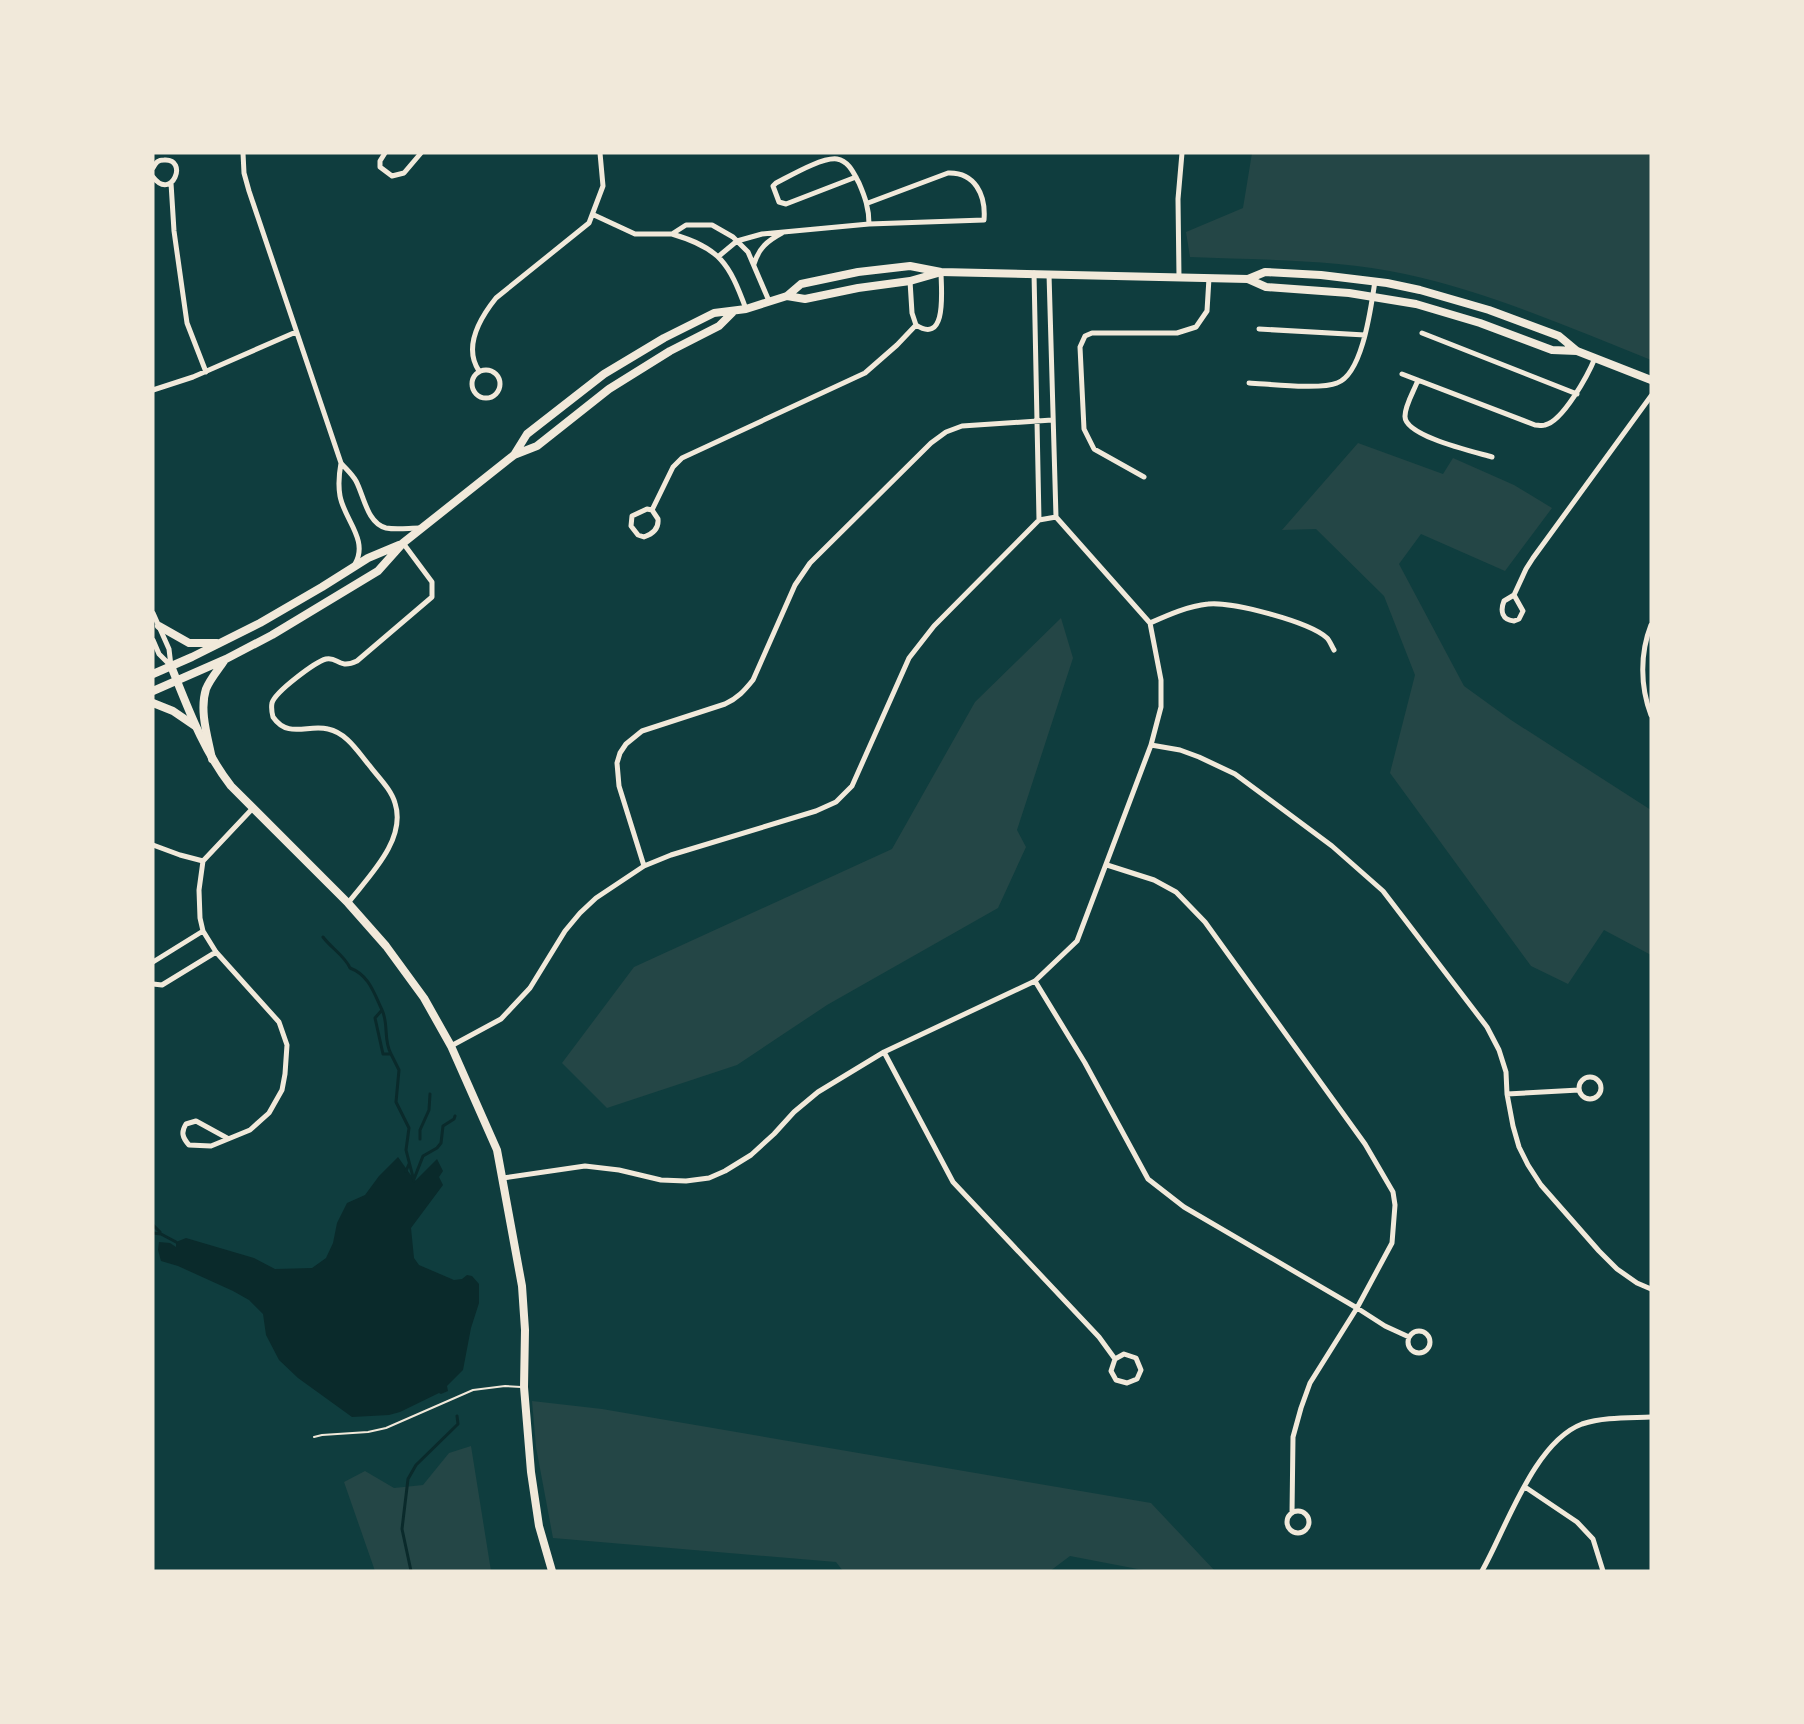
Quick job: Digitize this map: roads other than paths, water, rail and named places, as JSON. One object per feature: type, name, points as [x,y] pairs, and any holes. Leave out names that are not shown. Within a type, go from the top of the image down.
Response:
[{"type":"main road","points":[[787,296],[801,284],[868,271],[910,266],[941,272],[1248,279],[1266,287],[1373,296],[1449,313],[1552,350],[1577,351]]},
{"type":"main road","points":[[514,455],[527,434],[604,374],[664,338],[714,313],[746,309],[787,296],[805,299],[858,288],[910,281],[941,272]]},
{"type":"main road","points":[[1248,279],[1265,272],[1321,275],[1376,281],[1420,290],[1489,310],[1559,336],[1577,351],[1651,380]]},
{"type":"main road","points":[[153,691],[226,659],[302,618],[378,571],[403,543],[514,455],[537,446],[609,389],[670,351],[719,326],[734,311]]},
{"type":"main road","points":[[153,674],[220,643],[294,604],[369,558],[403,543]]},
{"type":"main road","points":[[159,626],[189,643],[220,643]]},
{"type":"main road","points":[[212,759],[204,697],[207,687],[226,659]]},
{"type":"main road","points":[[171,666],[195,726],[212,759],[231,786],[348,903],[386,946],[424,998],[451,1046],[497,1150],[522,1286],[526,1425],[536,1508],[552,1571]]},
{"type":"main road","points":[[153,703],[173,711],[195,726]]},
{"type":"street","points":[[243,153],[244,173],[249,191],[341,463],[354,478],[363,494],[367,508],[379,524],[394,528],[425,527]]},
{"type":"street","points":[[384,154],[380,168],[392,176],[404,173],[422,153]]},
{"type":"street","points":[[479,371],[473,363],[472,353],[475,334],[485,312],[496,298],[579,233],[594,215],[603,186],[600,153]]},
{"type":"street","points":[[1179,277],[1178,199],[1182,153]]},
{"type":"street","points":[[153,168],[155,163],[162,159],[175,164],[177,171],[176,178],[164,185],[153,177]]},
{"type":"street","points":[[856,177],[786,204],[779,202],[773,186],[826,160],[837,159],[844,162],[856,177],[868,203],[869,224]]},
{"type":"street","points":[[719,256],[737,241],[762,234],[869,224],[984,220],[985,212],[976,183],[956,173],[948,173],[868,203]]},
{"type":"street","points":[[171,183],[174,231],[184,309],[206,372]]},
{"type":"street","points":[[594,215],[635,234],[672,234],[698,242],[719,256],[735,281],[746,309]]},
{"type":"street","points":[[672,234],[686,225],[712,225],[723,230],[748,252],[769,301]]},
{"type":"street","points":[[754,264],[764,244],[783,232]]},
{"type":"street","points":[[916,325],[927,329],[932,328],[939,321],[942,301],[941,272]]},
{"type":"street","points":[[1034,273],[1039,520]]},
{"type":"street","points":[[503,1178],[585,1166],[619,1170],[661,1180],[687,1181],[709,1178],[751,1155],[818,1092],[884,1052],[1035,981],[1077,941],[1151,745],[1161,708],[1161,680],[1150,623],[1056,517],[1049,274]]},
{"type":"street","points":[[1144,477],[1094,449],[1084,429],[1080,346],[1085,336],[1092,333],[1177,333],[1196,327],[1207,311],[1209,278]]},
{"type":"street","points":[[910,281],[912,313],[916,325]]},
{"type":"street","points":[[1249,383],[1326,386],[1339,383],[1349,375],[1365,335],[1376,281]]},
{"type":"street","points":[[652,510],[673,467],[682,458],[865,373],[916,325]]},
{"type":"street","points":[[1259,329],[1365,335]]},
{"type":"street","points":[[153,390],[206,372],[296,332]]},
{"type":"street","points":[[1422,333],[1577,393]]},
{"type":"street","points":[[1402,374],[1535,425],[1546,425],[1577,393],[1595,358]]},
{"type":"street","points":[[489,370],[497,374],[500,383],[498,392],[494,396],[486,399],[473,392],[471,382],[479,371],[489,370]]},
{"type":"street","points":[[1418,380],[1405,412],[1404,418],[1407,425],[1423,435],[1492,457]]},
{"type":"street","points":[[1514,595],[1523,611],[1519,619],[1514,621],[1506,618],[1501,611],[1504,601],[1514,595],[1526,568],[1651,396]]},
{"type":"street","points":[[644,866],[617,776],[620,753],[626,744],[642,731],[725,704],[744,692],[753,681],[795,585],[810,563],[931,443],[946,432],[962,426],[1052,420]]},
{"type":"street","points":[[341,463],[340,496],[360,544],[358,559],[353,568]]},
{"type":"street","points":[[652,510],[658,519],[655,531],[644,537],[638,535],[631,526],[632,516],[652,510]]},
{"type":"street","points":[[451,1046],[501,1018],[543,970],[565,931],[580,913],[596,898],[644,866],[671,855],[816,811],[836,802],[852,786],[900,676],[914,650],[934,626],[1039,520],[1056,517]]},
{"type":"street","points":[[348,903],[368,878],[390,843],[396,822],[395,801],[387,788],[345,738],[329,729],[292,730],[284,728],[273,717],[272,702],[278,694],[312,666],[325,659],[348,665],[357,661],[432,597],[432,582],[403,543]]},
{"type":"street","points":[[1150,623],[1196,607],[1217,604],[1264,612],[1309,628],[1328,638],[1334,650]]},
{"type":"street","points":[[153,613],[169,649],[171,666]]},
{"type":"street","points":[[1651,625],[1643,649],[1643,660],[1644,688],[1651,714]]},
{"type":"street","points":[[153,640],[159,654],[171,666]]},
{"type":"street","points":[[1151,745],[1180,750],[1235,774],[1332,846],[1383,891],[1487,1027],[1499,1050],[1506,1072],[1507,1094],[1519,1147],[1541,1185],[1611,1263],[1651,1289]]},
{"type":"street","points":[[227,1138],[196,1121],[186,1124],[182,1130],[189,1144],[210,1146],[250,1130],[269,1113],[282,1090],[285,1074],[287,1045],[279,1022],[216,952],[203,931],[198,903],[203,861],[253,808]]},
{"type":"street","points":[[153,845],[203,861]]},
{"type":"street","points":[[1107,865],[1154,880],[1176,892],[1205,922],[1365,1144],[1393,1192],[1395,1205],[1392,1244],[1358,1308],[1310,1383],[1293,1437],[1292,1512],[1287,1518],[1287,1525],[1291,1532],[1302,1533],[1307,1528],[1308,1518],[1300,1511],[1292,1512]]},
{"type":"street","points":[[153,962],[203,931]]},
{"type":"street","points":[[153,984],[162,985],[216,952]]},
{"type":"street","points":[[1035,981],[1085,1063],[1148,1179],[1184,1207],[1385,1326],[1409,1337]]},
{"type":"street","points":[[884,1052],[953,1182],[1099,1337],[1115,1359]]},
{"type":"street","points":[[1589,1078],[1596,1079],[1601,1088],[1599,1095],[1593,1099],[1583,1096],[1580,1090],[1581,1083],[1589,1078]]},
{"type":"street","points":[[1507,1094],[1580,1090]]},
{"type":"street","points":[[1417,1330],[1424,1332],[1430,1340],[1428,1347],[1423,1352],[1416,1352],[1410,1348],[1409,1337],[1417,1330]]},
{"type":"street","points":[[1127,1354],[1136,1358],[1141,1370],[1137,1379],[1127,1383],[1116,1380],[1111,1371],[1115,1359],[1127,1354]]},
{"type":"street","points":[[1482,1571],[1536,1465],[1562,1438],[1579,1425],[1598,1419],[1651,1417]]},
{"type":"street","points":[[1525,1487],[1577,1522],[1593,1539],[1603,1571]]},
{"type":"lane","points":[[314,1437],[386,1428],[473,1390],[505,1386],[524,1387]]},
{"type":"waterway","points":[[323,937],[350,968],[362,975],[382,1010],[375,1018],[383,1054],[391,1054],[399,1070],[396,1102],[409,1128],[406,1150],[414,1181]]},
{"type":"waterway","points":[[382,1010],[391,1054]]},
{"type":"waterway","points":[[420,1139],[420,1130],[429,1110],[430,1094]]},
{"type":"waterway","points":[[414,1179],[423,1156],[437,1148],[441,1143],[443,1126],[455,1116]]},
{"type":"waterway","points":[[406,1171],[409,1164]]},
{"type":"waterway","points":[[153,1225],[160,1232]]},
{"type":"waterway","points":[[153,1233],[161,1234],[176,1242]]},
{"type":"waterway","points":[[411,1571],[402,1529],[408,1479],[416,1465],[458,1424],[457,1416]]}]
